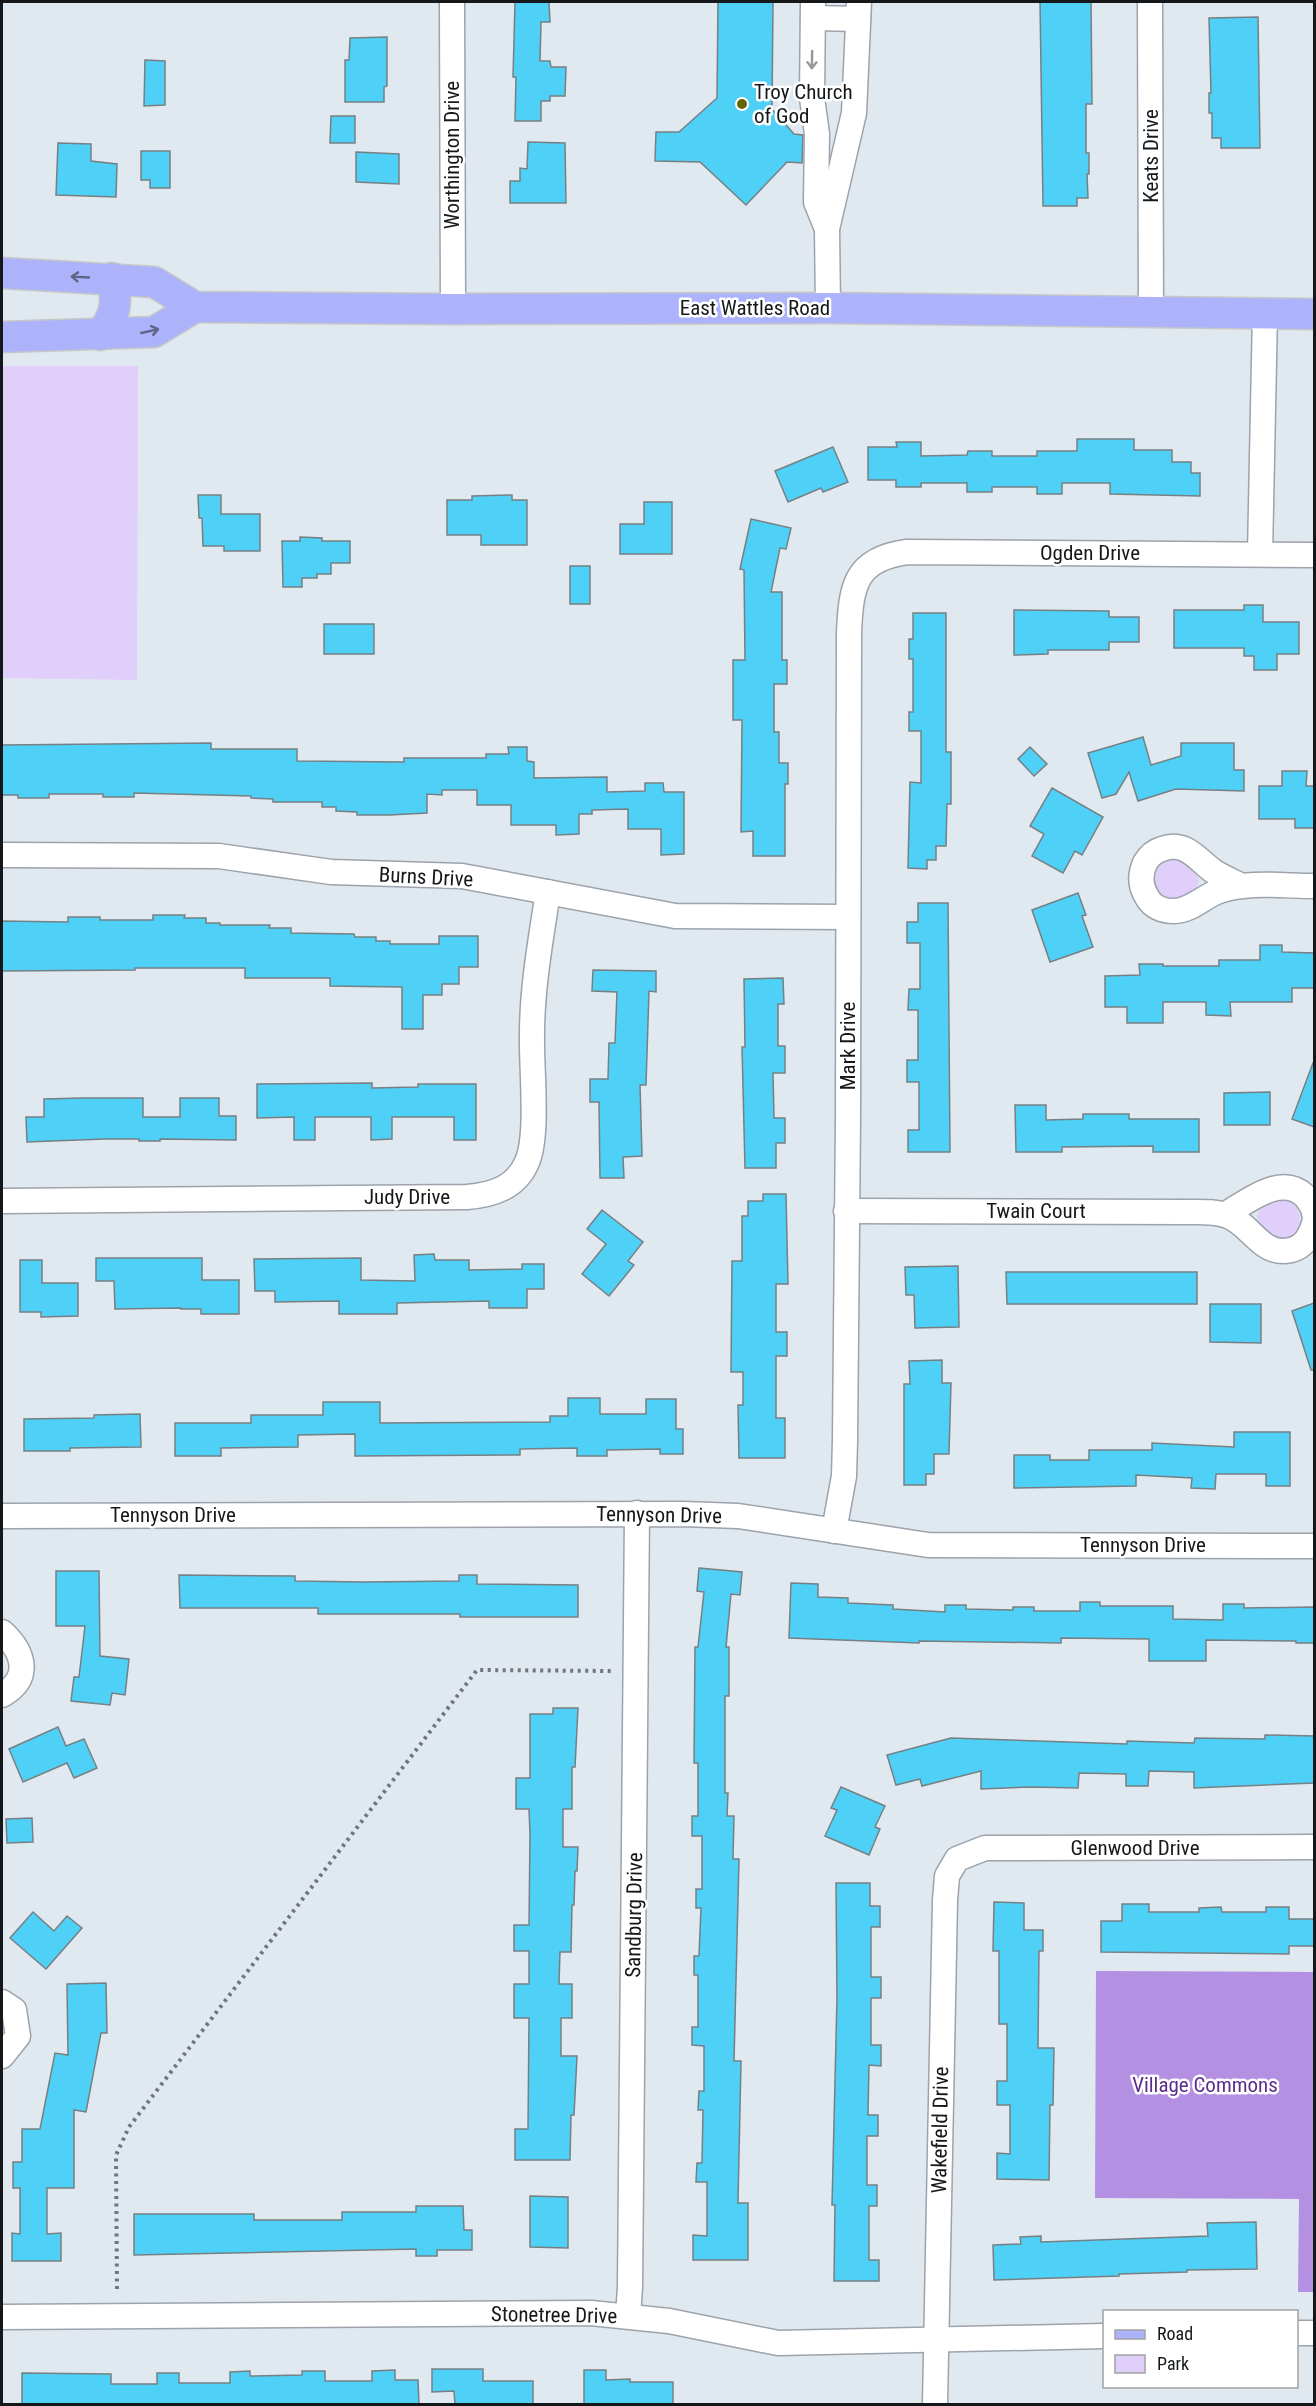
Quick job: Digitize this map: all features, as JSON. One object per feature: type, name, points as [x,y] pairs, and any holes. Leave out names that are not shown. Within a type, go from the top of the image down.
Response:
[{"type":"main road","points":[[2,273],[154,282],[195,307],[154,332],[2,338]]},
{"type":"main road","points":[[100,335],[109,325],[116,305],[112,278]]},
{"type":"main road","name":"East Wattles Road","points":[[195,307],[828,308],[1314,314]]},
{"type":"street","name":"Worthington Drive","points":[[452,2],[453,309]]},
{"type":"street","name":"Keats Drive","points":[[1150,2],[1151,311]]},
{"type":"street","points":[[827,229],[816,202],[817,134],[812,98],[813,10],[859,10],[854,113],[827,229],[828,308]]},
{"type":"street","points":[[1260,554],[1265,312]]},
{"type":"street","name":"Ogden Drive","points":[[868,565],[879,558],[907,552],[1314,555]]},
{"type":"street","name":"Mark Drive","points":[[834,1531],[844,1476],[849,622],[852,595],[857,580],[868,565]]},
{"type":"street","name":"Burns Drive","points":[[2,855],[219,856],[331,872],[462,876],[675,916],[848,917]]},
{"type":"street","points":[[1242,886],[1314,886]]},
{"type":"street","name":"Judy Drive","points":[[2,1201],[467,1197],[487,1196],[501,1190],[521,1173],[531,1152],[532,1015],[548,892]]},
{"type":"street","points":[[1226,1214],[1261,1194],[1280,1187],[1301,1193],[1310,1202],[1314,1213]]},
{"type":"street","name":"Twain Court","points":[[846,1211],[1226,1214]]},
{"type":"street","points":[[1226,1214],[1235,1219],[1267,1248],[1278,1252],[1295,1249],[1302,1245],[1309,1237],[1314,1223]]},
{"type":"street","name":"Tennyson Drive","points":[[2,1516],[637,1513],[738,1516],[928,1545],[1314,1546]]},
{"type":"street","name":"Sandburg Drive","points":[[628,2316],[631,2263],[637,1513]]},
{"type":"street","points":[[2,1632],[17,1647],[21,1661],[21,1670],[14,1685],[2,1695]]},
{"type":"street","name":"Glenwood Drive","points":[[957,1859],[985,1848],[1314,1847]]},
{"type":"street","name":"Wakefield Drive","points":[[935,2404],[945,1900],[947,1876],[957,1859]]},
{"type":"street","points":[[2,2056],[18,2036],[8,2006]]},
{"type":"street","name":"Stonetree Drive","points":[[2,2317],[591,2313],[669,2321],[778,2343],[1103,2336]]},
{"type":"street","points":[[1298,2333],[1314,2333]]},
{"type":"path","points":[[117,2289],[116,2155],[129,2127],[477,1670],[611,1671]]},
{"type":"green space","points":[[2,366],[138,366],[137,680],[2,678]]},
{"type":"green space","points":[[1170,859],[1188,866],[1195,873],[1199,882],[1188,894],[1171,899],[1158,891],[1154,879],[1158,868]]},
{"type":"green space","points":[[1281,1199],[1292,1203],[1298,1210],[1300,1219],[1294,1235],[1286,1239],[1277,1238],[1266,1231],[1257,1219],[1258,1211]]},
{"type":"green space","name":"Village Commons","points":[[1096,1971],[1314,1972],[1314,2292],[1298,2292],[1299,2199],[1095,2198]]},
{"type":"building","points":[[515,2],[549,2],[550,22],[541,22],[540,61],[550,61],[551,67],[566,67],[565,96],[550,96],[550,101],[541,101],[541,121],[515,121],[516,77],[513,77]]},
{"type":"building","name":"Troy Church of God","points":[[718,2],[773,2],[772,109],[794,134],[803,135],[802,163],[787,162],[746,205],[700,162],[655,161],[656,132],[679,132],[717,98]]},
{"type":"building","points":[[1040,2],[1091,2],[1092,104],[1086,104],[1086,153],[1089,153],[1088,198],[1077,198],[1077,206],[1043,206]]},
{"type":"building","points":[[1258,17],[1260,148],[1221,148],[1221,138],[1212,138],[1212,113],[1209,113],[1209,93],[1211,93],[1209,18]]},
{"type":"building","points":[[387,37],[387,86],[384,87],[384,102],[345,102],[345,60],[349,60],[350,38]]},
{"type":"building","points":[[145,60],[165,61],[165,105],[144,106]]},
{"type":"building","points":[[331,116],[355,116],[355,143],[330,143]]},
{"type":"building","points":[[528,142],[565,143],[566,203],[510,203],[510,181],[520,181],[520,168],[527,169]]},
{"type":"building","points":[[58,143],[91,144],[91,161],[117,164],[116,197],[56,195]]},
{"type":"building","points":[[141,151],[170,151],[170,188],[150,188],[150,180],[141,180]]},
{"type":"building","points":[[356,152],[399,154],[399,184],[356,182]]},
{"type":"building","points":[[1077,439],[1134,439],[1134,450],[1172,450],[1172,462],[1191,462],[1191,473],[1200,473],[1200,496],[1110,494],[1110,483],[1062,483],[1062,494],[1037,494],[1037,487],[992,487],[992,492],[967,492],[967,483],[921,483],[921,487],[896,487],[896,480],[868,480],[868,447],[897,447],[896,442],[921,442],[921,456],[967,455],[968,451],[992,451],[992,456],[1037,456],[1037,451],[1077,451]]},
{"type":"building","points":[[833,447],[848,482],[823,492],[821,488],[788,502],[775,471]]},
{"type":"building","points":[[198,495],[221,495],[221,514],[260,514],[260,551],[224,551],[224,546],[203,546]]},
{"type":"building","points":[[512,495],[512,500],[527,500],[527,545],[481,545],[481,535],[447,535],[447,500],[472,500],[472,496]]},
{"type":"building","points":[[644,502],[672,502],[672,554],[620,554],[620,524],[644,524]]},
{"type":"building","points":[[751,519],[791,528],[786,549],[780,548],[771,592],[782,592],[782,660],[787,660],[787,684],[774,684],[774,732],[779,732],[779,763],[788,763],[788,784],[785,784],[785,856],[753,856],[753,831],[741,832],[742,720],[733,720],[733,660],[745,660],[744,570],[740,569]]},
{"type":"building","points":[[300,537],[322,538],[322,541],[350,541],[350,563],[331,563],[331,574],[317,574],[317,578],[302,578],[302,587],[283,587],[282,541],[300,541]]},
{"type":"building","points":[[570,566],[590,566],[590,604],[570,604]]},
{"type":"building","points":[[1244,605],[1263,605],[1263,622],[1299,622],[1299,654],[1277,654],[1277,670],[1254,670],[1254,656],[1244,656],[1244,648],[1174,648],[1174,610],[1244,610]]},
{"type":"building","points":[[1014,610],[1109,611],[1109,617],[1139,617],[1139,642],[1109,642],[1109,650],[1048,650],[1048,654],[1014,655]]},
{"type":"building","points":[[913,613],[946,613],[946,752],[951,752],[951,804],[947,804],[946,846],[936,846],[936,860],[927,860],[927,869],[908,868],[910,782],[921,783],[921,731],[909,731],[909,712],[913,712],[913,659],[909,659],[909,639],[913,639]]},
{"type":"building","points":[[324,624],[374,624],[374,654],[324,654]]},
{"type":"building","points":[[1143,737],[1151,765],[1181,756],[1181,743],[1234,743],[1234,770],[1244,770],[1244,791],[1176,789],[1138,801],[1129,772],[1116,794],[1102,798],[1088,753]]},
{"type":"building","points":[[211,743],[211,749],[297,749],[297,761],[404,762],[404,758],[486,758],[486,754],[509,754],[508,747],[527,747],[527,761],[534,762],[534,778],[607,777],[607,792],[645,791],[645,783],[663,783],[664,792],[684,792],[684,854],[661,855],[661,829],[628,829],[628,809],[592,810],[592,814],[579,814],[579,834],[556,835],[556,825],[511,825],[511,805],[477,805],[477,790],[442,790],[442,795],[427,794],[427,813],[389,815],[357,815],[357,812],[336,811],[336,807],[322,807],[322,802],[273,802],[273,799],[251,798],[251,796],[134,793],[134,797],[103,797],[103,794],[49,794],[49,798],[18,798],[18,795],[2,795],[2,745]]},
{"type":"building","points":[[1030,747],[1047,764],[1034,776],[1018,759]]},
{"type":"building","points":[[1282,771],[1307,771],[1306,786],[1314,786],[1314,828],[1295,828],[1295,819],[1259,819],[1259,786],[1282,786]]},
{"type":"building","points":[[1052,788],[1103,817],[1082,855],[1075,851],[1063,873],[1032,856],[1044,834],[1030,826]]},
{"type":"building","points":[[1078,893],[1086,915],[1082,916],[1093,947],[1050,962],[1032,910]]},
{"type":"building","points":[[918,903],[948,903],[950,1152],[908,1152],[908,1130],[919,1130],[919,1082],[907,1082],[907,1060],[918,1060],[918,1010],[908,1010],[909,989],[920,989],[920,943],[907,943],[907,922],[918,922]]},
{"type":"building","points":[[153,915],[185,915],[184,918],[206,918],[206,923],[220,923],[220,925],[270,925],[269,928],[291,928],[291,933],[354,934],[355,937],[376,937],[376,941],[390,941],[390,944],[439,944],[439,936],[478,936],[478,967],[459,967],[459,984],[442,984],[442,995],[423,995],[423,1029],[402,1029],[402,987],[330,986],[330,978],[245,978],[245,968],[2,971],[2,921],[68,922],[68,917],[100,917],[100,920],[153,920]]},
{"type":"building","points":[[1260,945],[1282,945],[1282,952],[1314,953],[1314,988],[1292,988],[1292,1002],[1230,1002],[1231,1016],[1206,1015],[1206,1002],[1163,1002],[1163,1023],[1127,1023],[1127,1007],[1105,1007],[1105,976],[1140,975],[1139,964],[1219,966],[1219,960],[1260,960]]},
{"type":"building","points":[[593,970],[656,971],[656,992],[649,991],[646,1085],[640,1085],[642,1156],[623,1157],[624,1178],[600,1178],[599,1102],[590,1102],[590,1079],[608,1079],[609,1043],[615,1043],[617,992],[592,991]]},
{"type":"building","points":[[783,978],[784,1004],[778,1004],[778,1046],[785,1046],[785,1073],[773,1073],[774,1118],[785,1118],[785,1143],[776,1143],[776,1168],[745,1168],[742,1047],[745,1047],[744,979]]},
{"type":"building","points":[[1314,1064],[1314,1127],[1292,1119]]},
{"type":"building","points":[[372,1083],[372,1088],[418,1087],[418,1084],[476,1084],[476,1140],[454,1140],[454,1117],[392,1117],[392,1139],[371,1140],[371,1117],[315,1117],[315,1140],[294,1140],[294,1117],[257,1118],[257,1084]]},
{"type":"building","points":[[1270,1092],[1270,1125],[1224,1125],[1224,1093]]},
{"type":"building","points":[[143,1098],[143,1117],[180,1117],[180,1098],[219,1098],[219,1116],[236,1116],[236,1140],[105,1139],[27,1142],[26,1117],[44,1117],[44,1099]]},
{"type":"building","points":[[1015,1105],[1046,1105],[1046,1120],[1083,1119],[1083,1114],[1129,1114],[1129,1119],[1199,1119],[1199,1152],[1153,1152],[1153,1146],[1062,1147],[1062,1152],[1016,1152]]},
{"type":"building","points":[[763,1194],[786,1194],[788,1284],[776,1284],[776,1332],[787,1332],[787,1356],[776,1356],[776,1418],[785,1418],[785,1458],[739,1458],[738,1405],[743,1405],[743,1372],[731,1372],[732,1261],[742,1261],[742,1216],[748,1216],[748,1201],[763,1201]]},
{"type":"building","points":[[602,1210],[643,1242],[628,1261],[634,1265],[609,1296],[582,1274],[606,1244],[587,1229]]},
{"type":"building","points":[[434,1254],[435,1260],[469,1260],[469,1270],[522,1269],[522,1264],[544,1264],[544,1289],[527,1289],[527,1308],[489,1308],[489,1301],[397,1303],[397,1314],[339,1314],[339,1301],[275,1302],[275,1291],[255,1291],[254,1259],[361,1258],[361,1280],[415,1281],[414,1255]]},
{"type":"building","points":[[96,1258],[202,1258],[202,1280],[239,1280],[239,1314],[201,1314],[201,1309],[181,1308],[115,1309],[114,1281],[96,1281]]},
{"type":"building","points":[[20,1260],[42,1260],[42,1283],[78,1283],[78,1316],[41,1317],[41,1312],[20,1312]]},
{"type":"building","points":[[958,1266],[959,1327],[915,1328],[914,1295],[906,1295],[905,1267]]},
{"type":"building","points":[[1006,1272],[1197,1272],[1197,1304],[1007,1304]]},
{"type":"building","points":[[1314,1303],[1314,1370],[1311,1370],[1292,1311]]},
{"type":"building","points":[[1210,1304],[1261,1304],[1261,1343],[1210,1342]]},
{"type":"building","points":[[942,1360],[942,1383],[951,1383],[949,1454],[934,1454],[934,1474],[926,1474],[926,1485],[904,1485],[904,1384],[910,1384],[909,1361]]},
{"type":"building","points":[[568,1398],[600,1398],[600,1414],[646,1414],[646,1399],[676,1399],[676,1429],[683,1429],[683,1454],[660,1454],[660,1449],[607,1450],[607,1456],[577,1456],[577,1448],[520,1449],[520,1455],[355,1456],[355,1434],[298,1435],[298,1447],[221,1448],[221,1456],[175,1456],[175,1423],[251,1423],[251,1415],[323,1415],[323,1402],[380,1402],[380,1423],[550,1422],[550,1416],[568,1416]]},
{"type":"building","points":[[140,1414],[141,1447],[24,1451],[24,1419],[94,1418],[94,1415]]},
{"type":"building","points":[[1234,1432],[1290,1432],[1290,1486],[1266,1486],[1266,1474],[1216,1474],[1215,1489],[1191,1488],[1192,1478],[1136,1475],[1136,1486],[1014,1488],[1014,1455],[1050,1455],[1050,1460],[1089,1460],[1089,1450],[1152,1450],[1152,1443],[1234,1447]]},
{"type":"building","points":[[699,1568],[742,1572],[740,1595],[731,1594],[726,1647],[729,1647],[729,1696],[725,1696],[725,1793],[728,1793],[727,1816],[734,1816],[733,1859],[739,1859],[734,2061],[741,2061],[738,2203],[748,2203],[748,2260],[693,2260],[693,2235],[707,2236],[707,2182],[696,2182],[697,2163],[702,2163],[703,2110],[698,2110],[699,2091],[704,2091],[704,2046],[692,2045],[692,2027],[698,2027],[698,1975],[694,1975],[694,1956],[699,1956],[701,1908],[696,1908],[696,1889],[702,1889],[702,1836],[692,1836],[692,1816],[698,1816],[698,1763],[694,1763],[695,1647],[698,1647],[704,1592],[697,1591]]},
{"type":"building","points":[[56,1571],[99,1571],[100,1656],[129,1659],[125,1695],[112,1693],[110,1705],[71,1701],[74,1677],[79,1677],[85,1626],[56,1626]]},
{"type":"building","points":[[179,1575],[295,1576],[295,1581],[364,1582],[459,1581],[459,1575],[477,1575],[477,1584],[578,1585],[578,1617],[318,1614],[318,1608],[180,1608]]},
{"type":"building","points":[[791,1583],[818,1584],[818,1597],[848,1598],[848,1603],[893,1605],[893,1609],[945,1612],[945,1605],[966,1605],[966,1609],[1013,1610],[1013,1607],[1034,1607],[1034,1611],[1080,1611],[1080,1602],[1100,1602],[1100,1606],[1173,1606],[1173,1619],[1223,1620],[1223,1604],[1244,1604],[1244,1608],[1314,1607],[1314,1643],[1206,1640],[1206,1661],[1149,1661],[1149,1639],[1061,1638],[1061,1643],[919,1641],[919,1643],[789,1638]]},
{"type":"building","points":[[553,1708],[578,1708],[575,1767],[572,1767],[572,1809],[563,1809],[563,1847],[578,1847],[577,1871],[575,1871],[574,1905],[572,1905],[571,1952],[560,1952],[559,1984],[572,1984],[572,2018],[561,2018],[561,2056],[577,2056],[574,2115],[571,2115],[570,2160],[515,2160],[515,2129],[528,2129],[529,2018],[514,2018],[514,1984],[529,1984],[529,1951],[514,1951],[514,1925],[529,1925],[530,1834],[529,1809],[516,1809],[516,1778],[530,1778],[530,1714],[553,1714]]},
{"type":"building","points":[[58,1727],[66,1746],[84,1739],[97,1768],[74,1778],[67,1763],[23,1782],[9,1749]]},
{"type":"building","points":[[1265,1735],[1314,1736],[1314,1783],[1194,1788],[1194,1772],[1149,1771],[1148,1786],[1126,1786],[1126,1774],[1079,1773],[1078,1788],[981,1789],[981,1771],[922,1786],[920,1779],[896,1785],[887,1755],[951,1738],[1127,1744],[1127,1741],[1194,1743],[1195,1738],[1265,1739]]},
{"type":"building","points":[[841,1787],[885,1806],[875,1827],[880,1829],[869,1855],[825,1836],[837,1810],[831,1808]]},
{"type":"building","points":[[32,1818],[33,1842],[7,1843],[6,1819]]},
{"type":"building","points":[[836,1883],[870,1883],[870,1906],[880,1906],[880,1927],[871,1927],[871,1977],[881,1977],[881,1998],[871,1998],[871,2045],[881,2045],[881,2066],[869,2065],[868,2115],[878,2115],[878,2136],[867,2136],[867,2185],[877,2185],[877,2206],[869,2206],[869,2260],[879,2260],[879,2281],[834,2281],[835,2205],[832,2205],[837,1998]]},
{"type":"building","points":[[994,1902],[1024,1903],[1024,1930],[1043,1930],[1043,1951],[1039,1951],[1038,2048],[1054,2048],[1053,2105],[1050,2105],[1049,2180],[997,2179],[997,2153],[1010,2154],[1010,2105],[997,2105],[997,2081],[1007,2081],[1007,2024],[999,2024],[999,1951],[993,1951]]},
{"type":"building","points":[[1122,1904],[1149,1904],[1149,1912],[1199,1912],[1199,1908],[1221,1907],[1222,1912],[1266,1912],[1266,1907],[1289,1907],[1289,1919],[1314,1919],[1314,1946],[1289,1946],[1289,1954],[1101,1952],[1101,1921],[1122,1921]]},
{"type":"building","points":[[33,1912],[54,1931],[67,1916],[82,1928],[46,1969],[10,1938]]},
{"type":"building","points":[[106,1983],[107,2033],[101,2033],[86,2112],[74,2110],[74,2188],[47,2188],[47,2234],[61,2233],[61,2261],[12,2261],[12,2233],[20,2234],[20,2188],[13,2188],[13,2162],[22,2162],[22,2129],[40,2129],[55,2053],[68,2055],[67,1984]]},
{"type":"building","points":[[530,2196],[568,2197],[568,2248],[530,2247]]},
{"type":"building","points":[[416,2206],[463,2206],[464,2230],[472,2230],[472,2250],[437,2250],[437,2256],[416,2256],[416,2249],[134,2255],[134,2214],[254,2214],[254,2220],[342,2220],[342,2212],[416,2212]]},
{"type":"building","points":[[1256,2222],[1257,2269],[1187,2270],[1187,2272],[1119,2274],[1119,2276],[994,2280],[993,2245],[1021,2244],[1020,2237],[1041,2236],[1041,2242],[1208,2236],[1207,2223]]},
{"type":"building","points":[[432,2369],[483,2369],[483,2381],[533,2381],[533,2404],[455,2404],[454,2391],[432,2392]]},
{"type":"building","points":[[395,2370],[395,2380],[418,2380],[419,2404],[22,2404],[22,2373],[111,2374],[111,2384],[157,2384],[157,2373],[179,2373],[179,2383],[230,2383],[230,2372],[250,2371],[250,2376],[302,2375],[302,2371],[325,2371],[325,2381],[372,2381],[372,2371]]},
{"type":"building","points":[[584,2370],[606,2370],[606,2380],[673,2382],[673,2404],[584,2404]]},
{"type":"place","name":"Troy Church of God","points":[[742,104]]}]
